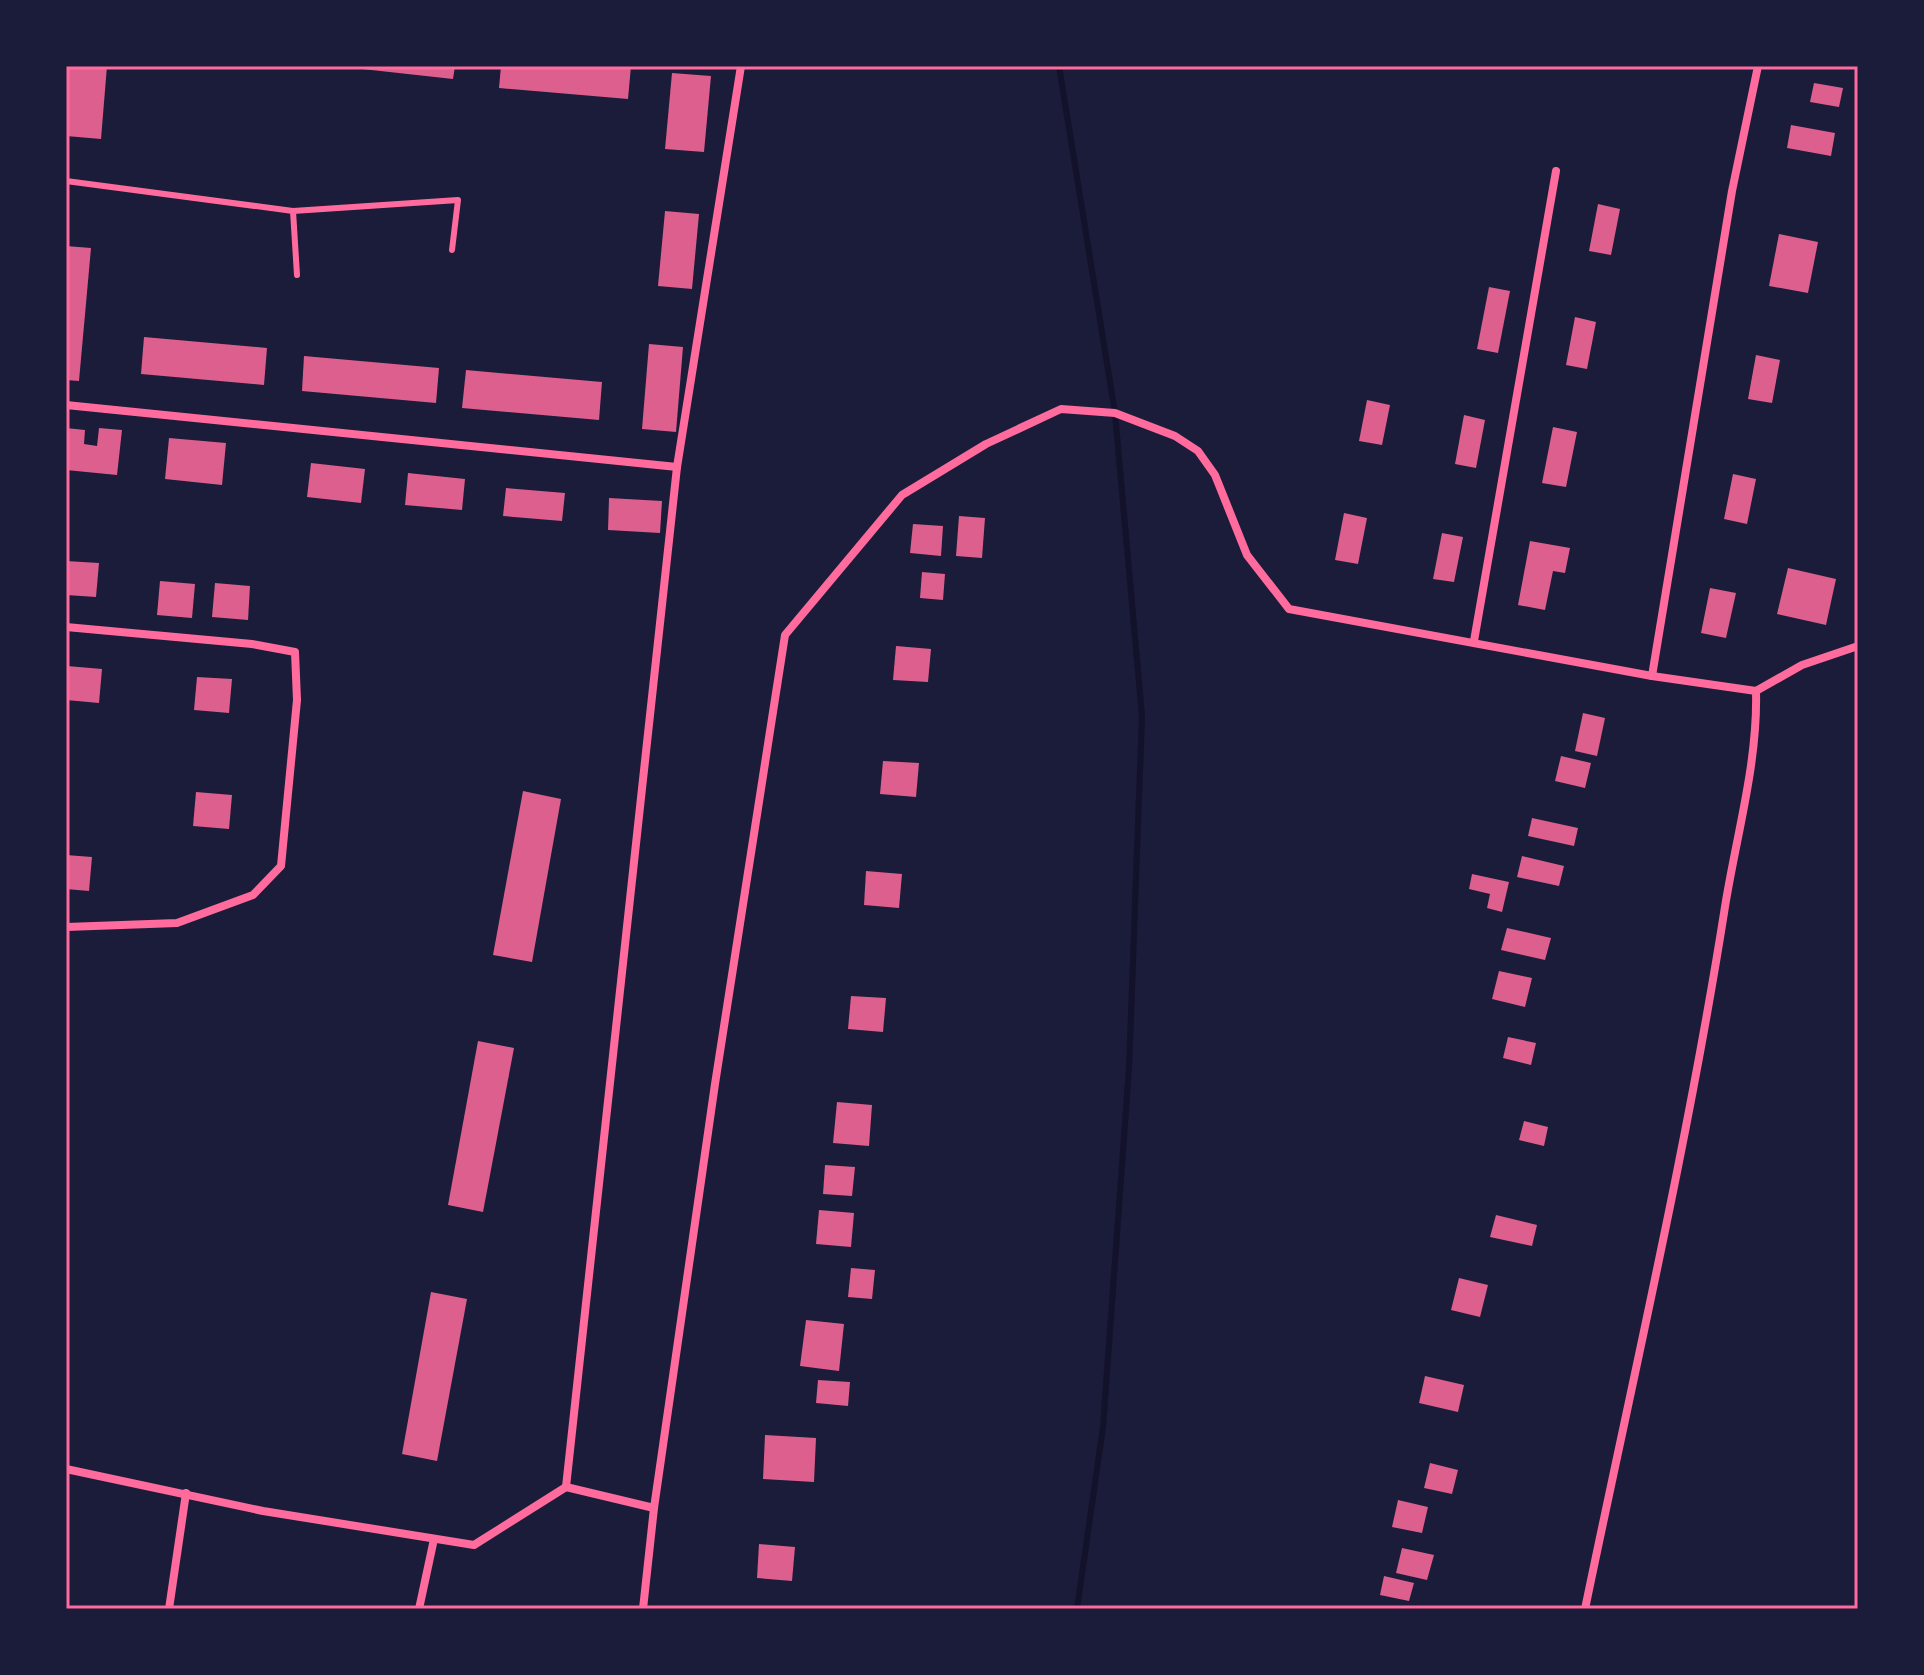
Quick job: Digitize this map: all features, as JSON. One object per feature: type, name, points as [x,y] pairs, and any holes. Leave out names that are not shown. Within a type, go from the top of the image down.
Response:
[{"type":"street","points":[[566,1487],[677,467],[741,66]]},
{"type":"street","points":[[1652,676],[1664,621],[1732,191],[1758,66]]},
{"type":"street","points":[[1474,641],[1556,171]]},
{"type":"street","points":[[66,405],[677,467]]},
{"type":"street","points":[[643,1609],[654,1508],[785,635],[902,495],[986,444],[1061,409],[1115,413],[1175,436],[1198,451],[1215,475],[1247,555],[1289,609],[1652,676],[1756,691],[1802,665],[1858,646]]},
{"type":"street","points":[[66,627],[252,644],[295,652],[297,700],[281,866],[253,895],[177,923],[66,927]]},
{"type":"street","points":[[1585,1609],[1702,1051],[1736,834],[1757,728],[1756,691]]},
{"type":"street","points":[[66,1469],[263,1511],[474,1545],[566,1487],[654,1508]]},
{"type":"street","points":[[169,1609],[186,1493]]},
{"type":"street","points":[[419,1609],[434,1539]]},
{"type":"lane","points":[[66,181],[293,211],[458,200],[452,250]]},
{"type":"lane","points":[[293,211],[297,275]]},
{"type":"building","points":[[68,66],[107,66],[101,139],[66,136]]},
{"type":"building","points":[[335,66],[455,66],[453,79]]},
{"type":"building","points":[[501,66],[631,66],[628,99],[499,88]]},
{"type":"building","points":[[672,73],[711,76],[704,152],[665,149]]},
{"type":"building","points":[[1814,83],[1843,88],[1839,107],[1810,102]]},
{"type":"building","points":[[1791,125],[1835,133],[1831,156],[1787,148]]},
{"type":"building","points":[[1598,204],[1620,209],[1611,255],[1589,251]]},
{"type":"building","points":[[665,211],[699,214],[692,289],[658,286]]},
{"type":"building","points":[[1779,234],[1818,242],[1808,293],[1769,286]]},
{"type":"building","points":[[66,246],[91,248],[79,381],[66,380]]},
{"type":"building","points":[[1489,287],[1510,291],[1498,353],[1477,349]]},
{"type":"building","points":[[1575,317],[1596,322],[1587,369],[1566,365]]},
{"type":"building","points":[[144,337],[267,348],[264,385],[141,374]]},
{"type":"building","points":[[649,344],[683,347],[676,432],[642,429]]},
{"type":"building","points":[[1756,355],[1780,360],[1772,403],[1748,399]]},
{"type":"building","points":[[304,356],[439,368],[436,403],[302,391]]},
{"type":"building","points":[[466,370],[602,382],[599,420],[462,408]]},
{"type":"building","points":[[1367,400],[1390,405],[1382,445],[1359,441]]},
{"type":"building","points":[[1464,415],[1485,420],[1476,468],[1455,464]]},
{"type":"building","points":[[1553,427],[1577,432],[1566,487],[1542,483]]},
{"type":"building","points":[[66,428],[85,430],[84,444],[97,446],[99,428],[122,430],[117,475],[66,470]]},
{"type":"building","points":[[169,438],[226,443],[222,485],[165,479]]},
{"type":"building","points":[[311,463],[365,469],[361,503],[307,497]]},
{"type":"building","points":[[408,473],[465,479],[462,510],[405,505]]},
{"type":"building","points":[[1733,474],[1756,479],[1747,524],[1724,519]]},
{"type":"building","points":[[506,488],[565,493],[562,521],[503,516]]},
{"type":"building","points":[[609,498],[662,501],[660,533],[608,530]]},
{"type":"building","points":[[1344,513],[1367,518],[1358,564],[1335,560]]},
{"type":"building","points":[[959,516],[985,518],[982,558],[956,556]]},
{"type":"building","points":[[913,524],[943,526],[941,556],[910,553]]},
{"type":"building","points":[[1442,533],[1463,537],[1454,582],[1433,579]]},
{"type":"building","points":[[1530,541],[1570,548],[1565,573],[1553,571],[1545,610],[1518,605]]},
{"type":"building","points":[[66,561],[99,563],[96,597],[66,595]]},
{"type":"building","points":[[1788,568],[1836,579],[1826,625],[1777,614]]},
{"type":"building","points":[[922,572],[945,574],[943,600],[920,598]]},
{"type":"building","points":[[160,581],[195,584],[192,618],[157,615]]},
{"type":"building","points":[[215,583],[250,586],[248,620],[212,617]]},
{"type":"building","points":[[1710,588],[1736,593],[1726,638],[1701,633]]},
{"type":"building","points":[[896,646],[931,649],[928,682],[893,680]]},
{"type":"building","points":[[67,666],[102,669],[99,703],[66,700]]},
{"type":"building","points":[[197,677],[232,679],[229,713],[194,710]]},
{"type":"building","points":[[1583,713],[1605,718],[1597,756],[1575,751]]},
{"type":"building","points":[[1561,756],[1591,763],[1585,788],[1555,781]]},
{"type":"building","points":[[883,761],[919,763],[916,797],[880,794]]},
{"type":"building","points":[[523,791],[561,799],[532,962],[493,955]]},
{"type":"building","points":[[196,792],[232,795],[229,829],[193,826]]},
{"type":"building","points":[[1532,818],[1578,828],[1574,846],[1528,836]]},
{"type":"building","points":[[66,855],[92,857],[89,891],[66,889]]},
{"type":"building","points":[[1522,856],[1564,866],[1559,886],[1517,877]]},
{"type":"building","points":[[866,871],[902,874],[899,908],[864,905]]},
{"type":"building","points":[[1472,874],[1509,882],[1502,912],[1487,908],[1490,894],[1469,889]]},
{"type":"building","points":[[1507,928],[1551,938],[1545,960],[1501,950]]},
{"type":"building","points":[[1499,971],[1532,978],[1525,1007],[1492,999]]},
{"type":"building","points":[[851,996],[886,998],[883,1032],[848,1029]]},
{"type":"building","points":[[1508,1037],[1536,1043],[1531,1065],[1503,1058]]},
{"type":"building","points":[[478,1041],[514,1048],[483,1212],[448,1205]]},
{"type":"building","points":[[837,1102],[872,1105],[869,1146],[833,1143]]},
{"type":"building","points":[[1524,1121],[1548,1127],[1544,1146],[1519,1140]]},
{"type":"building","points":[[825,1165],[855,1167],[852,1196],[823,1194]]},
{"type":"building","points":[[819,1210],[854,1213],[851,1247],[816,1244]]},
{"type":"building","points":[[1496,1215],[1537,1225],[1532,1246],[1490,1237]]},
{"type":"building","points":[[851,1268],[875,1270],[872,1299],[848,1297]]},
{"type":"building","points":[[1459,1278],[1488,1285],[1480,1317],[1451,1310]]},
{"type":"building","points":[[431,1292],[467,1299],[437,1461],[402,1454]]},
{"type":"building","points":[[806,1320],[844,1324],[839,1371],[800,1366]]},
{"type":"building","points":[[1425,1376],[1464,1385],[1458,1412],[1419,1403]]},
{"type":"building","points":[[818,1380],[850,1382],[848,1406],[816,1403]]},
{"type":"building","points":[[765,1435],[816,1438],[814,1482],[763,1479]]},
{"type":"building","points":[[1430,1463],[1458,1470],[1452,1494],[1424,1488]]},
{"type":"building","points":[[1398,1500],[1428,1507],[1422,1533],[1392,1527]]},
{"type":"building","points":[[759,1544],[795,1547],[792,1581],[757,1578]]},
{"type":"building","points":[[1402,1548],[1434,1555],[1427,1580],[1396,1573]]},
{"type":"building","points":[[1384,1576],[1414,1583],[1409,1601],[1380,1595]]},
{"type":"waterway","points":[[1059,66],[1115,413],[1142,716],[1129,1068],[1103,1427],[1077,1609]]}]
